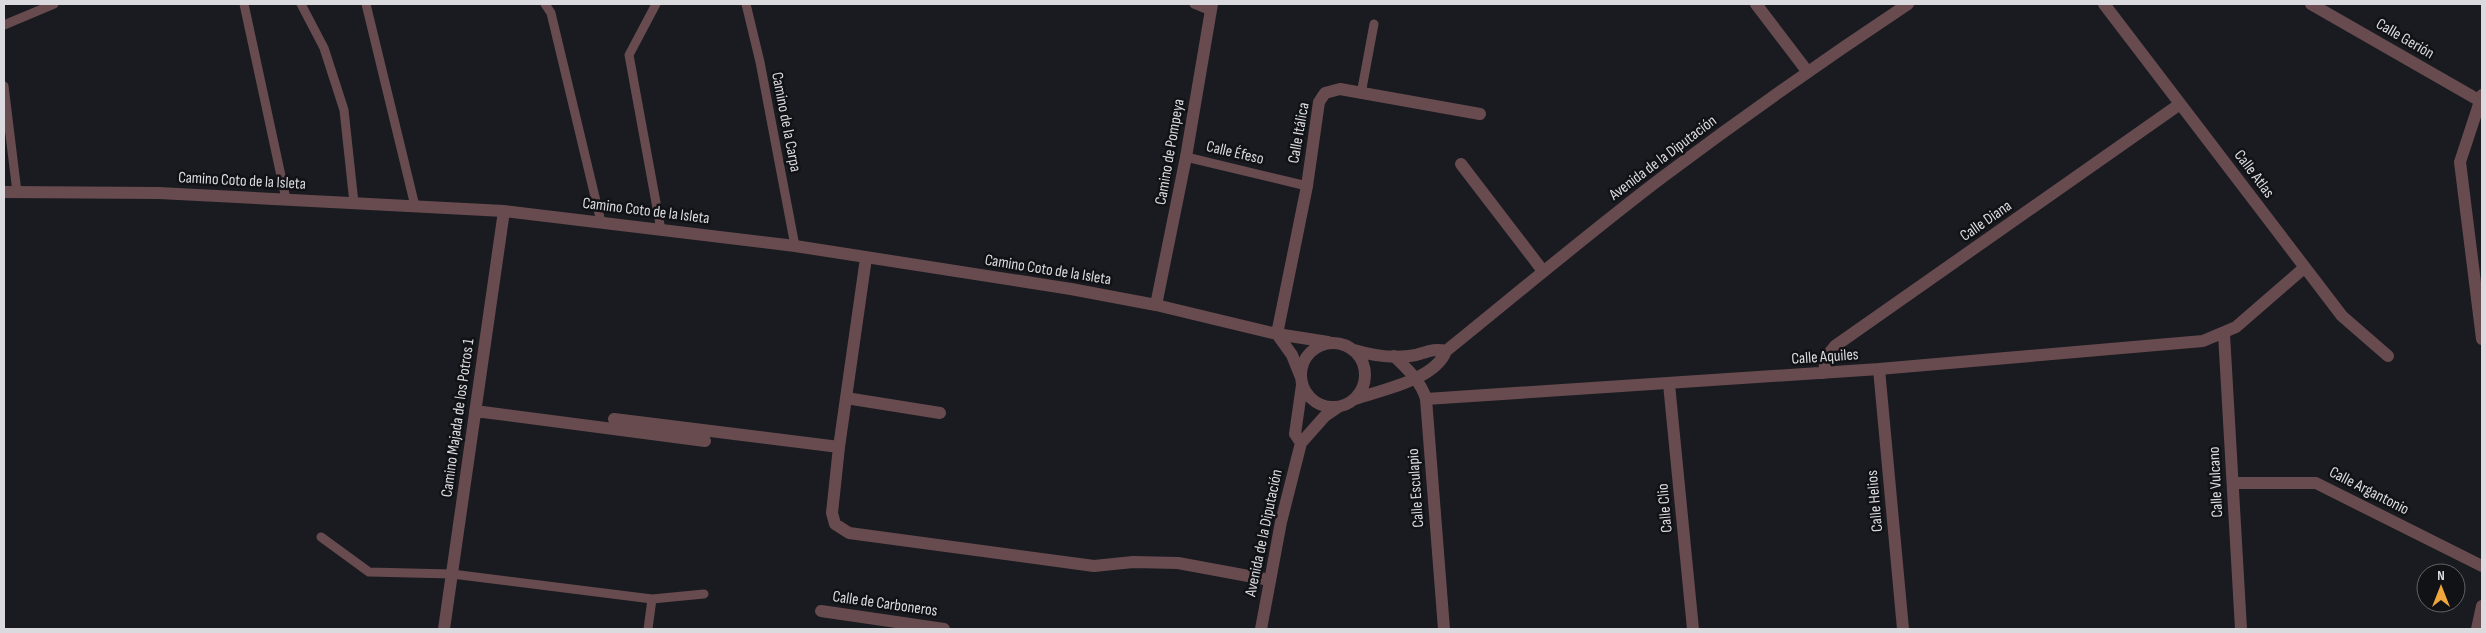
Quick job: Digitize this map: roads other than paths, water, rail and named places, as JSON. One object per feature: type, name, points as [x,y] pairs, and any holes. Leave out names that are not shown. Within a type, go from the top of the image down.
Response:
[{"type":"street","points":[[1756,4],[1807,71]]},
{"type":"street","name":"Avenida de la Diputación","points":[[1355,399],[1415,378],[1443,359],[1446,351],[1543,271],[1664,176],[1807,71],[1908,4]]},
{"type":"street","name":"Calle Atlas","points":[[2104,4],[2342,316],[2388,356]]},
{"type":"street","name":"Calle Gerión","points":[[2311,4],[2481,99]]},
{"type":"street","name":"Camino de Pompeya","points":[[1156,305],[1186,157],[1211,7]]},
{"type":"street","name":"Calle Itálica","points":[[1277,334],[1307,186],[1321,97],[1329,90],[1334,89],[1480,114]]},
{"type":"street","points":[[2481,99],[2460,162],[2482,339]]},
{"type":"street","name":"Calle Diana","points":[[1824,373],[1826,357],[1835,346],[2180,104]]},
{"type":"street","points":[[1461,164],[1543,271]]},
{"type":"street","name":"Camino Coto de la Isleta","points":[[10,192],[159,193],[286,199],[504,211],[601,222],[794,246],[1071,289],[1156,305],[1277,334],[1328,342]]},
{"type":"street","name":"Camino Majada de los Potros 1","points":[[444,629],[504,211]]},
{"type":"street","points":[[866,258],[839,447],[832,513],[835,524],[844,531],[1094,566],[1133,562],[1178,563],[1270,580]]},
{"type":"street","name":"Calle Aquiles","points":[[1426,399],[1879,369],[2204,341],[2224,334],[2236,327],[2304,268]]},
{"type":"street","points":[[1277,334],[1292,355],[1301,380],[1312,400],[1329,407],[1338,407],[1355,399],[1364,384],[1366,374],[1360,357],[1354,350]]},
{"type":"street","name":"Calle Vulcano","points":[[2224,334],[2241,629]]},
{"type":"street","points":[[1301,380],[1305,358],[1319,345],[1328,342],[1346,345],[1354,350],[1374,356],[1415,355],[1437,349],[1446,351]]},
{"type":"street","name":"Calle Esculapio","points":[[1394,356],[1424,390],[1426,399],[1444,629]]},
{"type":"street","name":"Calle Helios","points":[[1879,369],[1903,629]]},
{"type":"street","name":"Avenida de la Diputación","points":[[1301,380],[1295,434],[1301,443]]},
{"type":"street","name":"Calle Clio","points":[[1669,384],[1692,629]]},
{"type":"street","points":[[846,398],[940,413]]},
{"type":"street","name":"Avenida de la Diputación","points":[[1261,629],[1280,522],[1301,443],[1325,416],[1338,407]]},
{"type":"street","points":[[475,411],[705,441]]},
{"type":"street","points":[[614,420],[839,447]]},
{"type":"street","name":"Calle Argantonio","points":[[2233,482],[2316,482],[2482,566]]},
{"type":"street","points":[[2477,629],[2482,606]]},
{"type":"street","name":"Calle de Carboneros","points":[[821,612],[944,629]]},
{"type":"lane","points":[[4,25],[54,4]]},
{"type":"lane","points":[[244,4],[286,199]]},
{"type":"lane","points":[[301,4],[324,48],[344,110],[354,203]]},
{"type":"lane","points":[[366,4],[415,206]]},
{"type":"lane","points":[[545,4],[551,12],[601,222]]},
{"type":"lane","points":[[656,4],[629,55],[661,230]]},
{"type":"lane","name":"Camino de la Carpa","points":[[746,4],[760,62],[794,246]]},
{"type":"lane","points":[[1194,4],[1211,7]]},
{"type":"lane","points":[[1361,94],[1374,24]]},
{"type":"lane","points":[[4,86],[10,192]]},
{"type":"lane","name":"Calle Éfeso","points":[[1186,157],[1307,186]]},
{"type":"lane","points":[[322,536],[369,572],[452,574],[652,599],[704,594]]},
{"type":"lane","points":[[648,629],[652,599]]}]
